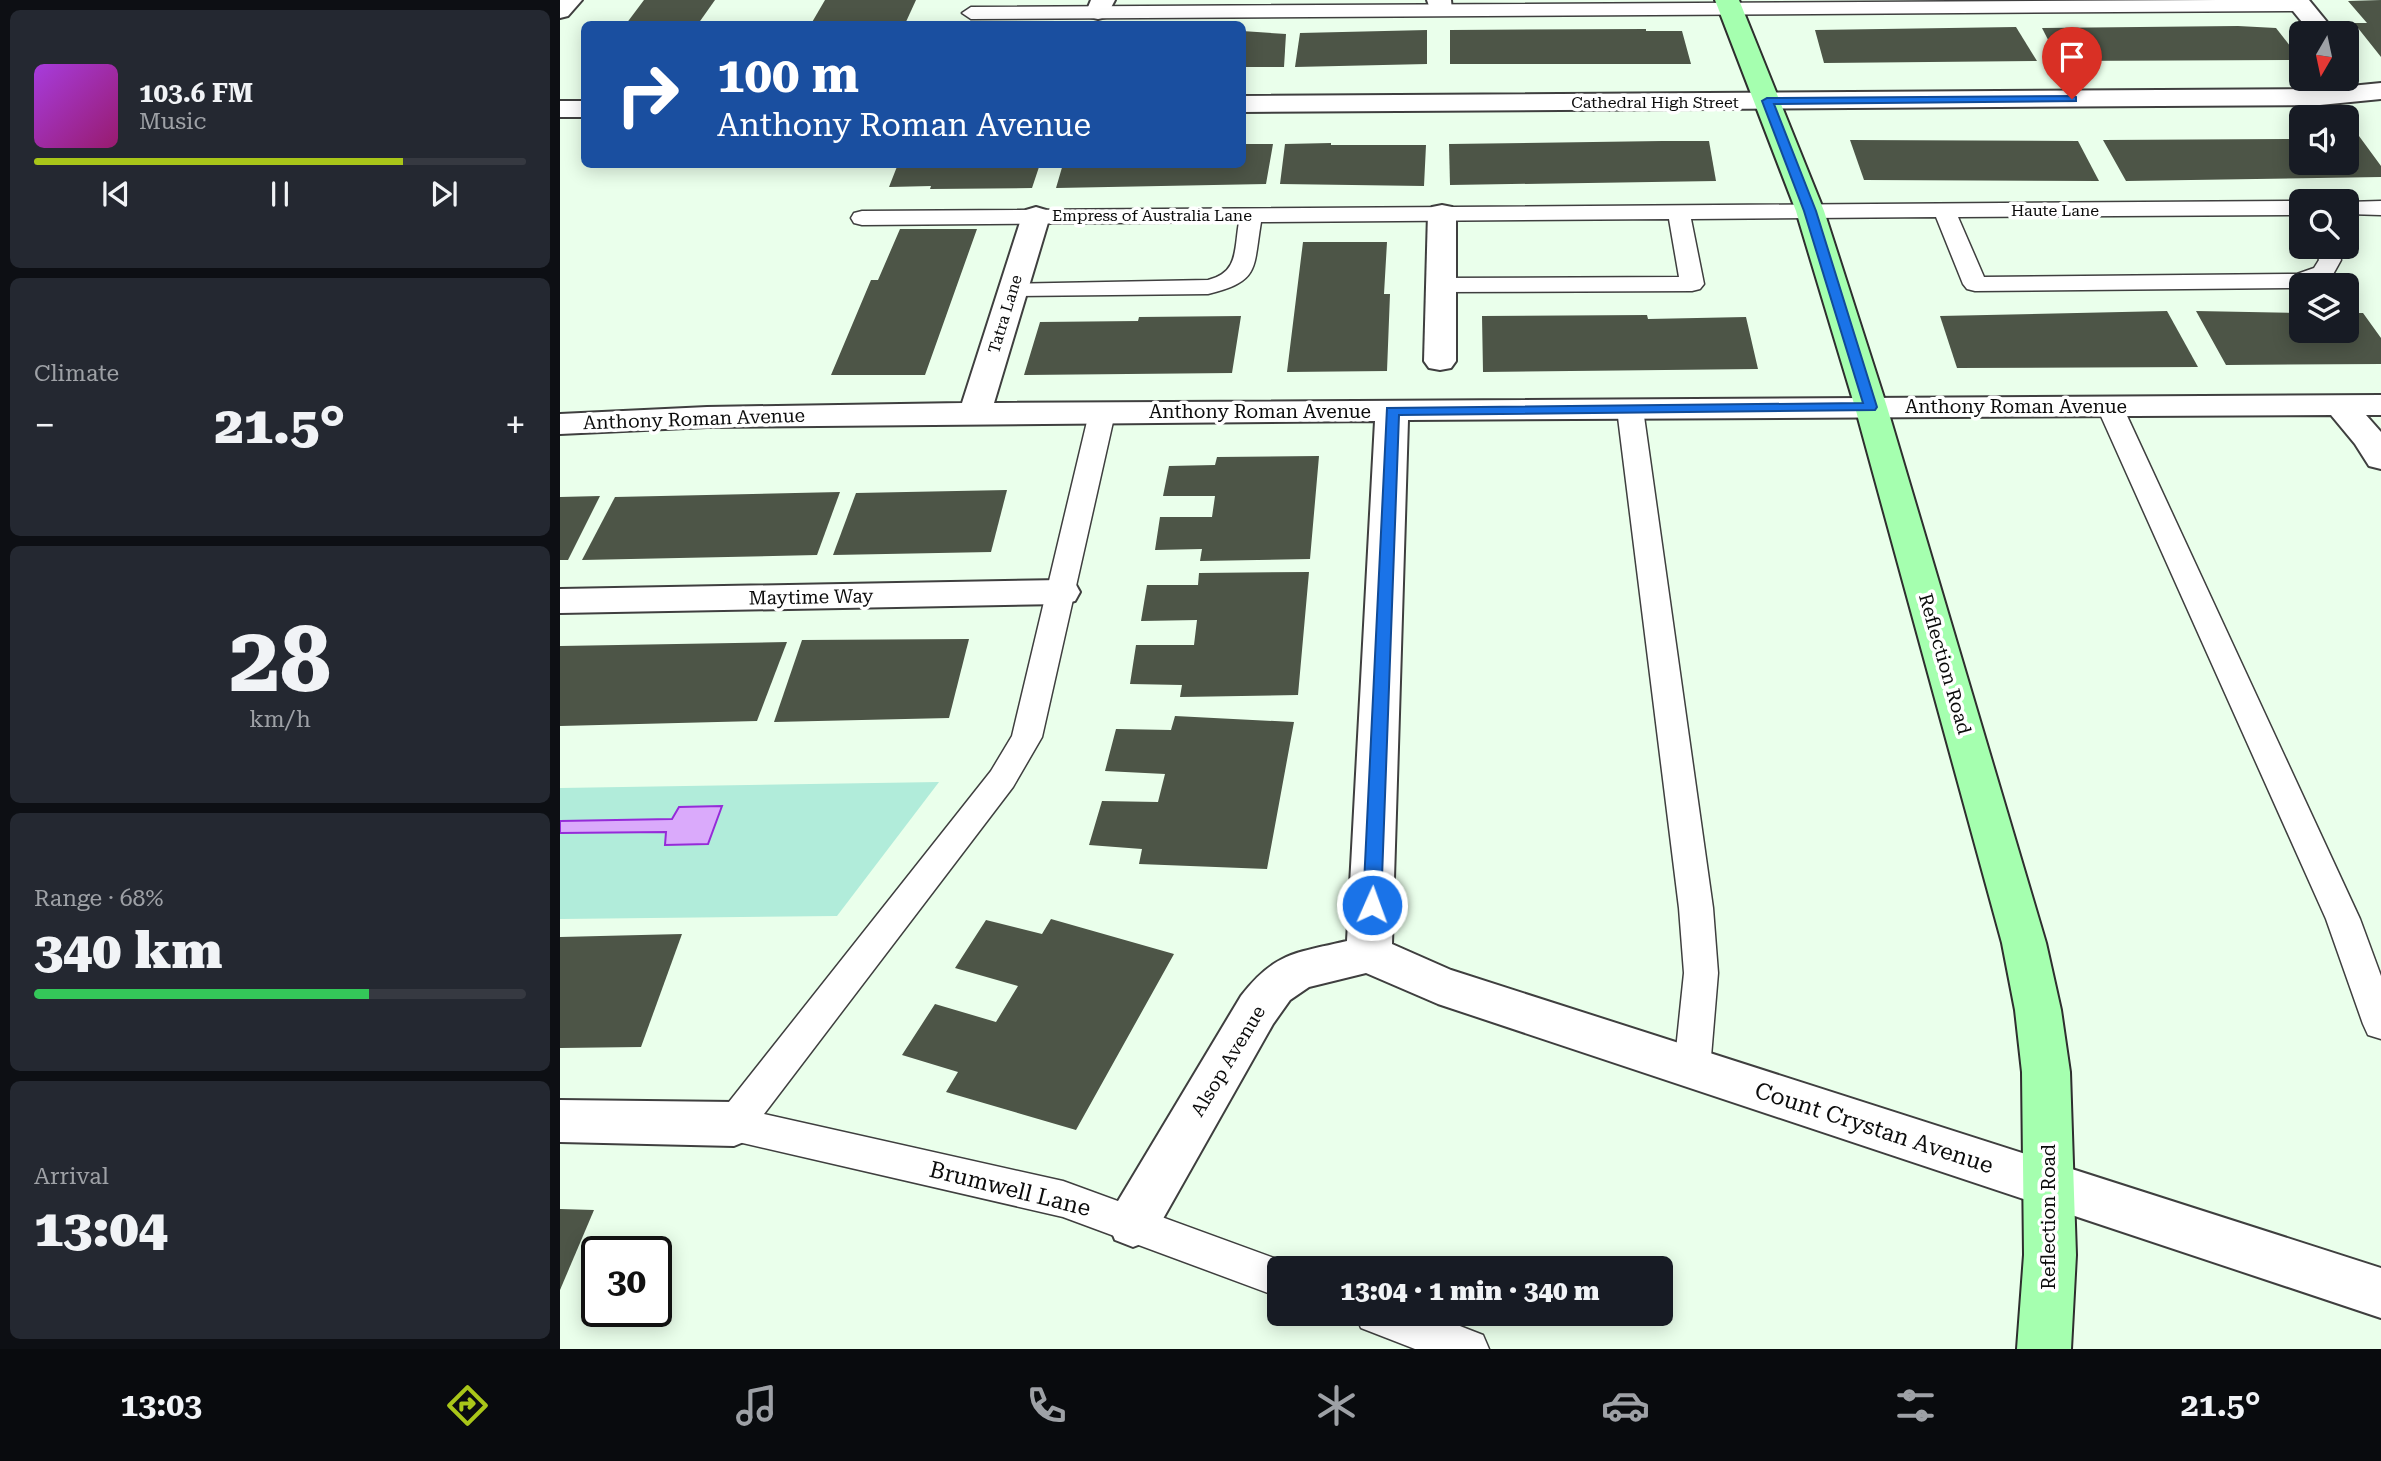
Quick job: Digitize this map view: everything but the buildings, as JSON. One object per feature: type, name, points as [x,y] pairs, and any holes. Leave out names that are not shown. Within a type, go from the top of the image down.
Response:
[{"type":"street","points":[[560,11],[570,0]]},
{"type":"street","points":[[2298,2],[2314,21]]},
{"type":"street","name":"Reflection Road","points":[[1729,4],[1810,211],[1871,407],[2024,943],[2038,1010],[2046,1072],[2050,1255],[2044,1349]]},
{"type":"street","name":"Cathedral High Street","points":[[1246,104],[2320,97],[2381,91]]},
{"type":"street","name":"Cathedral High Street","points":[[2320,97],[2381,103]]},
{"type":"street","points":[[560,109],[581,108]]},
{"type":"street","points":[[1440,361],[1442,213]]},
{"type":"street","name":"Tatra Lane","points":[[975,413],[1036,216]]},
{"type":"street","points":[[2340,405],[2369,439],[2381,459]]},
{"type":"street","name":"Anthony Roman Avenue","points":[[560,424],[707,417],[975,413],[2381,405]]},
{"type":"street","points":[[1369,954],[1392,411]]},
{"type":"street","name":"Maytime Way","points":[[560,601],[1062,592]]},
{"type":"street","name":"Count Crystan Avenue","points":[[1369,954],[1438,985],[2381,1293]]},
{"type":"street","name":"Alsop Avenue","points":[[1133,1223],[1257,1010],[1274,987],[1297,971],[1369,954]]},
{"type":"street","points":[[560,1121],[734,1124]]},
{"type":"lane","points":[[971,13],[1100,6],[2298,2]]},
{"type":"lane","points":[[2359,208],[2381,208]]},
{"type":"lane","name":"Haute Lane","points":[[1810,211],[2289,209]]},
{"type":"lane","name":"Empress of Australia Lane","points":[[862,218],[1810,211]]},
{"type":"lane","points":[[1944,211],[1975,284],[2299,281],[2323,273],[2330,259]]},
{"type":"lane","points":[[1441,285],[1692,284],[1679,213]]},
{"type":"lane","points":[[1013,289],[1209,287],[1231,281],[1242,268],[1251,215]]},
{"type":"lane","points":[[2109,405],[2343,919],[2381,1024]]},
{"type":"lane","points":[[1630,409],[1696,908],[1701,973],[1692,1069]]},
{"type":"lane","points":[[734,1124],[1002,779],[1027,737],[1102,412]]},
{"type":"lane","name":"Brumwell Lane","points":[[734,1124],[1063,1199],[1267,1273]]},
{"type":"lane","points":[[1407,1326],[1468,1349]]},
{"type":"shaded area","points":[[939,782],[837,916],[560,919],[560,788]]},
{"type":"shaded area","points":[[722,806],[708,844],[665,845],[666,832],[560,833],[560,821],[672,819],[679,807]]},
{"type":"route","points":[[1372,905],[1392,411],[1871,407],[1810,211],[1767,101],[2072,99]]}]
